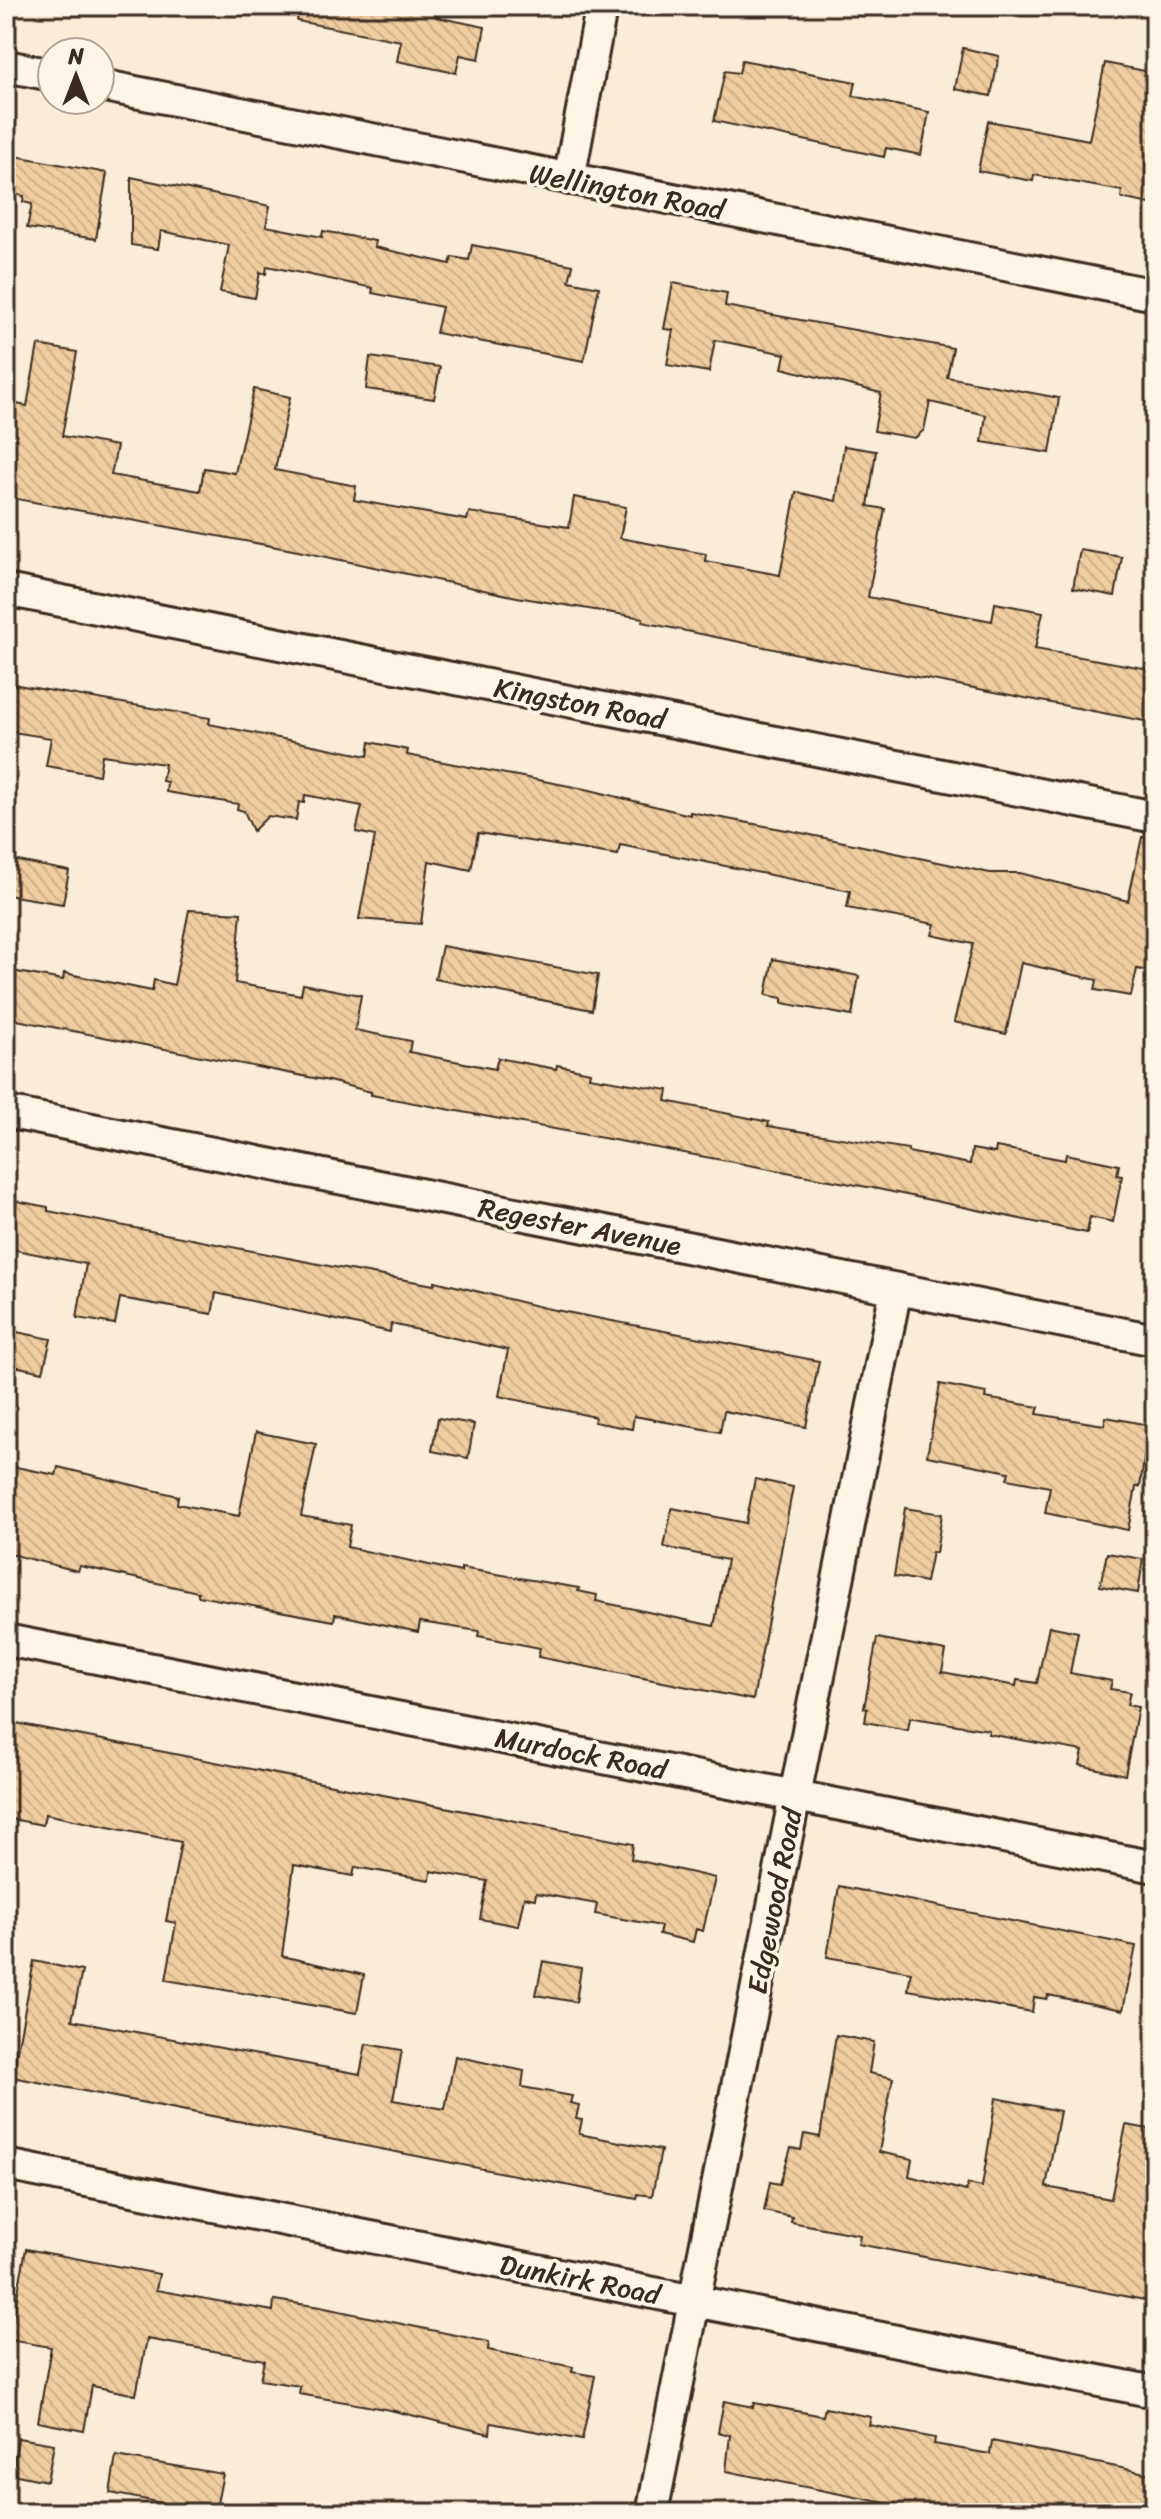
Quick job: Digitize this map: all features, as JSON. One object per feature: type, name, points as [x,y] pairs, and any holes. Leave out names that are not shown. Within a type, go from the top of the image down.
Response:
[{"type":"street","points":[[569,179],[599,20]]},
{"type":"street","points":[[6,66],[36,72]]},
{"type":"street","name":"Wellington Road","points":[[116,88],[1155,295]]},
{"type":"street","name":"Kingston Road","points":[[6,590],[1155,817]]},
{"type":"street","name":"Regester Avenue","points":[[6,1112],[1155,1340]]},
{"type":"street","name":"Edgewood Road","points":[[652,2513],[896,1289]]},
{"type":"street","name":"Murdock Road","points":[[6,1640],[1155,1867]]},
{"type":"street","name":"Dunkirk Road","points":[[6,2165],[1155,2392]]},
{"type":"building","points":[[299,6],[438,9],[436,17],[485,27],[479,59],[460,55],[456,73],[397,61],[401,41],[297,21]]},
{"type":"building","points":[[963,48],[999,56],[991,96],[955,89]]},
{"type":"building","points":[[742,60],[856,82],[853,96],[929,112],[921,155],[886,148],[884,157],[714,121],[725,71],[739,73]]},
{"type":"building","points":[[1105,63],[1155,73],[1155,205],[1121,198],[1122,191],[1034,175],[1033,181],[978,171],[988,121],[1089,140]]},
{"type":"building","points":[[10,155],[107,173],[96,239],[27,228],[32,204],[23,202],[24,196],[6,192]]},
{"type":"building","points":[[131,177],[270,206],[266,226],[322,237],[323,231],[375,241],[374,247],[450,264],[452,257],[469,260],[472,245],[573,265],[569,281],[599,287],[584,361],[436,333],[442,307],[372,293],[373,288],[267,266],[266,274],[260,272],[255,298],[220,292],[229,245],[161,231],[158,249],[131,245]]},
{"type":"building","points":[[673,283],[727,293],[725,306],[953,348],[947,377],[1059,398],[1050,453],[982,442],[986,415],[930,402],[924,430],[915,438],[874,431],[881,393],[782,368],[785,354],[715,340],[709,372],[667,365],[673,330],[664,329]]},
{"type":"building","points":[[38,345],[77,352],[62,436],[117,446],[111,475],[200,491],[204,468],[235,473],[254,389],[290,397],[275,470],[356,486],[354,500],[467,520],[469,512],[569,527],[574,497],[626,507],[620,538],[706,554],[705,561],[780,575],[796,492],[836,501],[844,446],[876,451],[868,506],[885,509],[868,597],[992,621],[995,603],[1043,612],[1035,649],[1155,670],[1155,723],[642,622],[643,618],[517,597],[293,550],[6,497],[6,402],[27,406]]},
{"type":"building","points":[[370,357],[440,367],[434,399],[366,389]]},
{"type":"building","points":[[1080,550],[1122,557],[1115,596],[1073,588]]},
{"type":"building","points":[[6,683],[210,718],[209,724],[368,756],[370,742],[408,750],[407,755],[590,790],[690,815],[690,812],[792,831],[990,873],[1020,873],[1128,901],[1142,837],[1155,838],[1155,972],[1137,969],[1131,996],[1095,990],[1097,980],[1021,963],[1006,1034],[954,1022],[973,944],[932,935],[935,924],[847,908],[850,891],[620,845],[618,855],[478,833],[471,870],[429,861],[421,924],[359,919],[375,836],[356,832],[362,806],[305,795],[304,803],[299,802],[296,820],[268,816],[253,831],[244,811],[237,809],[238,804],[166,792],[167,782],[162,781],[165,764],[102,755],[99,775],[46,766],[51,738],[6,731]]},
{"type":"building","points":[[13,860],[69,871],[63,904],[7,895]]},
{"type":"building","points":[[189,910],[241,913],[235,983],[301,995],[303,984],[361,995],[355,1030],[411,1041],[409,1052],[495,1069],[498,1058],[556,1069],[557,1065],[590,1072],[589,1077],[668,1090],[666,1101],[769,1122],[768,1126],[908,1149],[908,1152],[970,1164],[972,1149],[995,1153],[996,1147],[1065,1160],[1066,1154],[1119,1165],[1117,1175],[1122,1176],[1113,1222],[1090,1217],[1087,1233],[878,1189],[371,1095],[371,1092],[329,1081],[6,1018],[6,970],[63,980],[64,973],[152,991],[154,980],[174,985]]},
{"type":"building","points":[[442,946],[598,975],[592,1010],[435,979]]},
{"type":"building","points":[[773,959],[859,976],[852,1016],[782,1003],[782,998],[766,995]]},
{"type":"building","points":[[6,1199],[48,1207],[48,1211],[339,1268],[434,1285],[435,1281],[545,1308],[819,1361],[806,1427],[724,1411],[720,1432],[634,1416],[632,1429],[594,1422],[595,1417],[499,1396],[508,1350],[391,1324],[390,1332],[216,1293],[212,1314],[120,1298],[115,1324],[77,1318],[86,1264],[6,1248]]},
{"type":"building","points":[[17,1332],[51,1339],[43,1372],[9,1365]]},
{"type":"building","points":[[940,1384],[986,1393],[985,1398],[1039,1407],[1037,1414],[1104,1425],[1106,1417],[1149,1425],[1140,1487],[1136,1487],[1128,1530],[1045,1513],[1050,1487],[1007,1479],[1009,1472],[927,1456]]},
{"type":"building","points":[[438,1418],[474,1424],[468,1458],[432,1451]]},
{"type":"building","points":[[256,1432],[316,1444],[301,1516],[351,1525],[347,1547],[461,1572],[461,1568],[579,1588],[578,1591],[597,1595],[596,1601],[714,1626],[727,1560],[664,1547],[672,1508],[746,1523],[755,1479],[793,1487],[753,1700],[538,1657],[540,1648],[478,1636],[479,1631],[420,1622],[418,1632],[335,1614],[334,1621],[198,1596],[198,1592],[80,1566],[78,1571],[6,1553],[6,1465],[56,1475],[58,1467],[178,1496],[177,1504],[239,1516]]},
{"type":"building","points":[[905,1508],[942,1514],[936,1553],[932,1552],[926,1582],[894,1576]]},
{"type":"building","points":[[1107,1553],[1143,1559],[1138,1593],[1100,1586]]},
{"type":"building","points":[[1049,1626],[1078,1632],[1070,1673],[1112,1681],[1110,1689],[1130,1692],[1127,1705],[1138,1707],[1125,1775],[1080,1765],[1083,1751],[988,1734],[989,1730],[914,1718],[910,1718],[908,1730],[865,1722],[867,1709],[864,1708],[877,1638],[946,1651],[942,1672],[1016,1686],[1017,1680],[1037,1683]]},
{"type":"building","points":[[6,1721],[633,1844],[631,1859],[715,1878],[703,1931],[696,1929],[693,1942],[659,1934],[661,1926],[595,1914],[597,1904],[536,1893],[535,1899],[524,1897],[518,1926],[480,1919],[487,1881],[431,1871],[430,1880],[355,1867],[353,1876],[294,1865],[282,1956],[364,1975],[357,2013],[166,1980],[176,1923],[166,1921],[181,1842],[45,1814],[43,1825],[6,1818]]},
{"type":"building","points":[[839,1886],[1136,1946],[1123,2010],[1048,1995],[1047,1999],[1034,1997],[1032,2012],[908,1990],[911,1972],[827,1957]]},
{"type":"building","points":[[34,1961],[82,1971],[72,2020],[360,2074],[366,2044],[402,2050],[393,2100],[445,2109],[455,2056],[524,2071],[522,2087],[572,2096],[570,2103],[579,2105],[576,2119],[582,2120],[579,2134],[661,2150],[652,2196],[638,2194],[637,2199],[12,2077]]},
{"type":"building","points":[[543,1961],[581,1968],[576,2002],[536,1995]]},
{"type":"building","points":[[836,2035],[874,2042],[869,2073],[893,2078],[879,2152],[912,2159],[909,2176],[966,2191],[968,2184],[982,2187],[996,2098],[1060,2111],[1046,2187],[1111,2199],[1126,2125],[1155,2130],[1155,2158],[1148,2195],[1155,2197],[1155,2302],[858,2244],[860,2235],[791,2222],[792,2217],[764,2211],[770,2182],[780,2184],[791,2148],[801,2150],[804,2134],[820,2137]]},
{"type":"building","points":[[26,2249],[159,2274],[156,2290],[273,2311],[274,2300],[320,2307],[489,2342],[488,2350],[573,2367],[572,2372],[595,2376],[582,2440],[491,2423],[490,2434],[390,2410],[299,2394],[300,2386],[260,2380],[264,2360],[147,2339],[136,2395],[92,2386],[84,2431],[38,2422],[51,2347],[9,2340]]},
{"type":"building","points":[[724,2401],[753,2407],[754,2403],[823,2416],[825,2408],[871,2417],[869,2425],[935,2438],[934,2444],[990,2454],[992,2441],[1155,2475],[1155,2513],[935,2513],[726,2471],[730,2435],[718,2432]]},
{"type":"building","points":[[18,2438],[54,2444],[47,2481],[12,2474]]},
{"type":"building","points":[[116,2456],[223,2474],[215,2513],[110,2493]]}]
